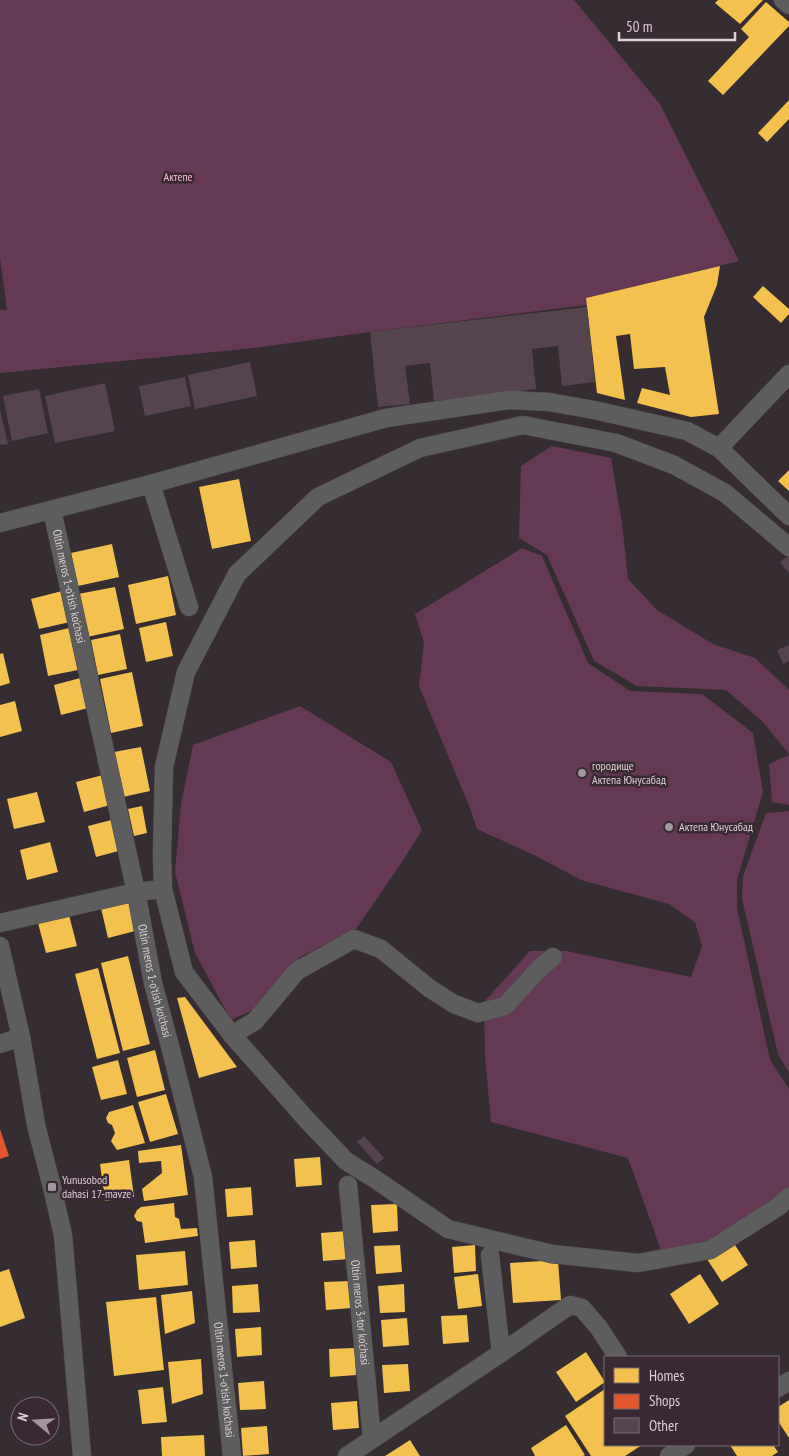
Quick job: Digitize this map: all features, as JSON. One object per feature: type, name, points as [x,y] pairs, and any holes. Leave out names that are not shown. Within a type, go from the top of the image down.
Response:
[{"type":"street","points":[[784,0],[789,5]]},
{"type":"street","points":[[719,448],[789,374]]},
{"type":"street","points":[[0,523],[151,484],[386,418],[509,400],[548,402],[594,410],[687,431],[719,448],[789,516]]},
{"type":"street","points":[[789,547],[725,493],[674,465],[616,443],[523,425],[420,448],[318,497],[237,574],[186,672],[164,767],[162,854],[163,889],[184,972],[232,1035],[306,1120],[346,1161],[448,1229],[552,1254],[638,1263],[710,1250],[778,1207],[789,1197]]},
{"type":"street","points":[[151,484],[189,607]]},
{"type":"street","name":"Oltin meros 1-o'tish ko'chasi","points":[[52,510],[136,892],[153,983],[203,1177],[232,1456]]},
{"type":"street","points":[[0,923],[136,892],[163,889]]},
{"type":"street","points":[[232,1035],[255,1021],[297,971],[354,939],[381,949],[429,988],[454,1004],[478,1013],[505,1006],[537,971],[553,957]]},
{"type":"street","points":[[0,946],[21,1037],[36,1125],[63,1235],[82,1456]]},
{"type":"street","points":[[0,1044],[21,1037]]},
{"type":"street","name":"Oltin meros 3-tor ko'chasi","points":[[348,1185],[372,1439]]},
{"type":"street","points":[[490,1256],[501,1353]]},
{"type":"street","points":[[347,1456],[570,1305],[582,1308],[599,1328],[617,1356]]},
{"type":"green space","name":"Актепе","points":[[0,0],[574,0],[660,104],[739,261],[586,298],[587,305],[254,348],[0,373],[0,310],[7,310],[0,258]]},
{"type":"green space","points":[[552,446],[611,458],[622,523],[628,579],[657,610],[713,644],[755,658],[789,690],[789,754],[763,722],[726,690],[637,686],[594,661],[547,555],[519,538],[521,466]]},
{"type":"green space","points":[[522,548],[542,556],[588,663],[630,691],[702,694],[753,733],[763,792],[737,880],[737,908],[770,1060],[789,1089],[789,1188],[712,1240],[662,1253],[628,1158],[491,1122],[485,1056],[484,1002],[530,951],[566,951],[691,977],[702,946],[695,922],[669,904],[581,880],[536,856],[477,829],[419,686],[424,643],[415,614]]},
{"type":"green space","points":[[300,706],[391,762],[422,830],[356,929],[300,957],[253,1010],[231,1020],[195,953],[175,872],[181,804],[193,745]]},
{"type":"green space","points":[[789,755],[789,805],[772,802],[769,764]]},
{"type":"green space","points":[[789,811],[789,1073],[778,1054],[742,899],[743,876],[766,813]]},
{"type":"building: Homes","points":[[718,0],[763,0],[740,24],[715,3]]},
{"type":"building: Homes","points":[[766,2],[789,22],[789,26],[723,95],[708,81],[749,37],[741,29]]},
{"type":"building: Homes","points":[[789,100],[789,119],[767,142],[758,133]]},
{"type":"building: Homes","points":[[720,266],[717,285],[704,317],[719,414],[691,417],[637,403],[642,388],[670,395],[665,367],[634,369],[630,334],[616,336],[625,400],[597,393],[586,298]]},
{"type":"building: Homes","points":[[763,286],[789,309],[789,314],[781,323],[753,297]]},
{"type":"building: Homes","points":[[789,470],[789,491],[778,481]]},
{"type":"building: Homes","points":[[239,479],[251,541],[212,549],[199,487]]},
{"type":"building: Homes","points":[[112,544],[119,577],[78,586],[71,553]]},
{"type":"building: Homes","points":[[168,576],[176,615],[136,624],[128,585]]},
{"type":"building: Homes","points":[[115,587],[124,629],[87,637],[78,594]]},
{"type":"building: Homes","points":[[62,591],[70,622],[39,629],[31,599]]},
{"type":"building: Homes","points":[[166,622],[173,656],[146,662],[139,628]]},
{"type":"building: Homes","points":[[69,628],[78,670],[48,676],[40,635]]},
{"type":"building: Homes","points":[[120,634],[127,669],[98,675],[91,640]]},
{"type":"building: Homes","points":[[3,653],[10,683],[0,686],[0,654]]},
{"type":"building: Homes","points":[[132,672],[143,726],[111,733],[100,679]]},
{"type":"building: Homes","points":[[84,677],[92,707],[61,715],[54,685]]},
{"type":"building: Homes","points":[[15,701],[22,731],[0,737],[0,705]]},
{"type":"building: Homes","points":[[141,747],[150,791],[123,797],[114,752]]},
{"type":"building: Homes","points":[[107,774],[114,804],[84,812],[76,782]]},
{"type":"building: Homes","points":[[37,792],[45,822],[14,829],[7,799]]},
{"type":"building: Homes","points":[[142,806],[147,833],[134,836],[128,809]]},
{"type":"building: Homes","points":[[119,818],[126,849],[96,857],[88,826]]},
{"type":"building: Homes","points":[[50,842],[58,872],[27,880],[20,850]]},
{"type":"building: Homes","points":[[131,900],[139,930],[108,938],[101,908]]},
{"type":"building: Homes","points":[[69,915],[77,946],[46,953],[38,923]]},
{"type":"building: Homes","points":[[128,956],[150,1044],[123,1051],[101,963]]},
{"type":"building: Homes","points":[[98,968],[120,1053],[97,1059],[75,974]]},
{"type":"building: Homes","points":[[185,997],[237,1067],[199,1078],[177,998]]},
{"type":"building: Homes","points":[[155,1050],[165,1090],[137,1097],[127,1058]]},
{"type":"building: Homes","points":[[118,1060],[127,1094],[101,1100],[92,1067]]},
{"type":"building: Homes","points":[[166,1094],[178,1134],[150,1142],[138,1102]]},
{"type":"building: Homes","points":[[133,1105],[145,1143],[117,1150],[111,1141],[115,1133],[112,1125],[108,1123],[106,1118],[109,1112]]},
{"type":"building: Homes","points":[[181,1145],[188,1195],[144,1201],[142,1189],[162,1173],[161,1161],[139,1163],[138,1151]]},
{"type":"building: Homes","points":[[320,1157],[322,1185],[296,1187],[294,1159]]},
{"type":"building: Homes","points":[[129,1160],[134,1197],[105,1201],[100,1164]]},
{"type":"building: Homes","points":[[251,1187],[253,1215],[227,1217],[225,1189]]},
{"type":"building: Homes","points":[[174,1203],[175,1217],[179,1219],[181,1229],[197,1228],[198,1236],[145,1243],[142,1222],[137,1221],[134,1216],[137,1210],[141,1207]]},
{"type":"building: Homes","points":[[397,1204],[398,1231],[373,1233],[371,1205]]},
{"type":"building: Homes","points":[[347,1231],[349,1259],[323,1261],[321,1233]]},
{"type":"building: Homes","points":[[255,1240],[257,1267],[231,1269],[229,1242]]},
{"type":"building: Homes","points":[[733,1242],[748,1265],[722,1282],[707,1259]]},
{"type":"building: Homes","points":[[400,1245],[402,1272],[376,1274],[374,1246]]},
{"type":"building: Homes","points":[[475,1245],[476,1271],[454,1273],[452,1247]]},
{"type":"building: Homes","points":[[185,1251],[188,1285],[139,1290],[136,1255]]},
{"type":"building: Homes","points":[[558,1260],[561,1300],[513,1303],[510,1263]]},
{"type":"building: Homes","points":[[9,1269],[25,1318],[0,1327],[0,1272]]},
{"type":"building: Homes","points":[[478,1274],[482,1306],[458,1309],[454,1277]]},
{"type":"building: Homes","points":[[700,1274],[719,1304],[689,1324],[670,1294]]},
{"type":"building: Homes","points":[[350,1281],[352,1308],[326,1310],[324,1282]]},
{"type":"building: Homes","points":[[258,1284],[260,1312],[233,1313],[232,1286]]},
{"type":"building: Homes","points":[[404,1284],[405,1312],[380,1313],[378,1286]]},
{"type":"building: Homes","points":[[192,1291],[195,1323],[165,1334],[161,1295]]},
{"type":"building: Homes","points":[[156,1297],[164,1370],[114,1376],[106,1302]]},
{"type":"building: Homes","points":[[467,1315],[469,1342],[443,1344],[441,1316]]},
{"type":"building: Homes","points":[[407,1318],[409,1345],[383,1347],[381,1320]]},
{"type":"building: Homes","points":[[261,1327],[262,1355],[237,1357],[235,1329]]},
{"type":"building: Homes","points":[[355,1348],[356,1375],[330,1377],[329,1349]]},
{"type":"building: Homes","points":[[586,1352],[604,1383],[576,1402],[556,1372]]},
{"type":"building: Homes","points":[[201,1359],[203,1394],[172,1404],[168,1362]]},
{"type":"building: Homes","points":[[408,1364],[410,1391],[384,1393],[382,1365]]},
{"type":"building: Homes","points":[[264,1381],[266,1409],[240,1410],[238,1383]]},
{"type":"building: Homes","points":[[163,1387],[167,1422],[142,1424],[138,1390]]},
{"type":"building: Homes","points":[[604,1390],[604,1446],[640,1446],[625,1456],[591,1456],[565,1416]]},
{"type":"building: Homes","points":[[789,1400],[789,1438],[779,1423],[779,1406]]},
{"type":"building: Homes","points":[[357,1401],[359,1428],[333,1430],[331,1403]]},
{"type":"building: Homes","points":[[566,1425],[585,1455],[535,1456],[531,1448]]},
{"type":"building: Homes","points":[[267,1426],[269,1454],[243,1456],[241,1428]]},
{"type":"building: Homes","points":[[204,1435],[205,1456],[162,1456],[161,1437]]},
{"type":"building: Homes","points":[[410,1440],[420,1456],[385,1456]]},
{"type":"building: Homes","points":[[731,1446],[774,1446],[778,1452],[772,1456],[737,1456]]},
{"type":"building: Shops","points":[[0,1129],[9,1156],[0,1159]]},
{"type":"building: Other","points":[[587,307],[595,382],[562,386],[558,346],[532,349],[536,389],[434,401],[430,363],[405,366],[410,404],[378,407],[370,332]]},
{"type":"building: Other","points":[[250,362],[257,396],[195,409],[188,375]]},
{"type":"building: Other","points":[[185,377],[191,406],[145,416],[139,386]]},
{"type":"building: Other","points":[[105,383],[115,431],[55,443],[45,396]]},
{"type":"building: Other","points":[[39,389],[48,433],[12,441],[3,396]]},
{"type":"building: Other","points":[[0,410],[8,444],[0,445]]},
{"type":"building: Other","points":[[789,555],[789,573],[780,562]]},
{"type":"building: Other","points":[[789,645],[789,661],[783,664],[777,650]]},
{"type":"building: Other","points":[[364,1136],[384,1158],[377,1164],[357,1142]]},
{"type":"place","name":"городище Актепа Юнусабад","points":[[582,773]]},
{"type":"place","name":"Актепа Юнусабад","points":[[669,827]]},
{"type":"place","name":"Yunusobod dahasi 17-mavze","points":[[52,1187]]}]
